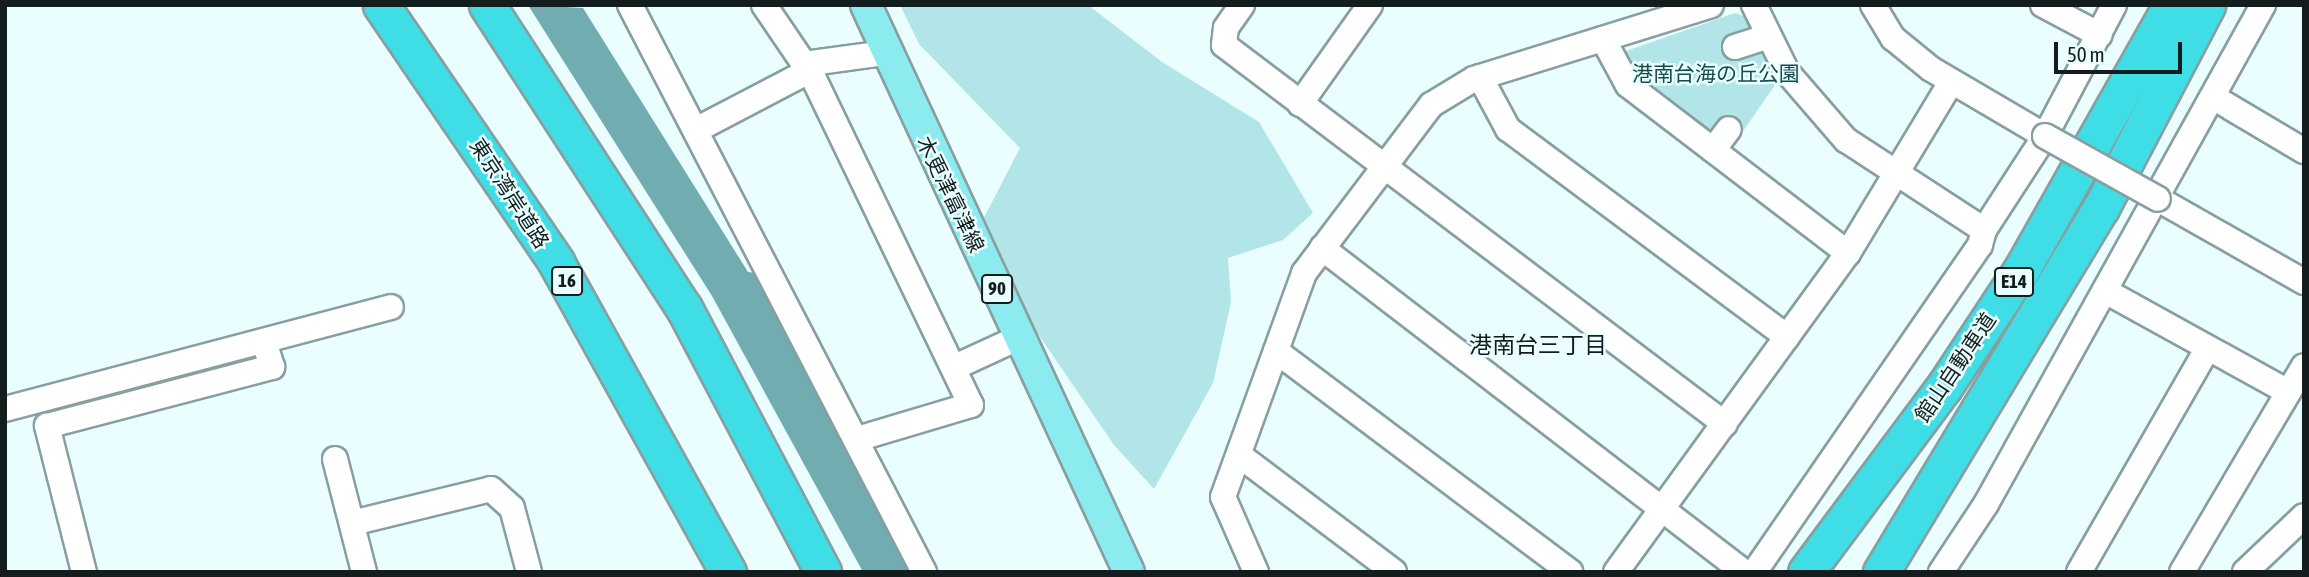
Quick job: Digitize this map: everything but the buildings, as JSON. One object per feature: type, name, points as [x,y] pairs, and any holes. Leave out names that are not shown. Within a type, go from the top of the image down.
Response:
[{"type":"highway","name":"東京湾岸道路","points":[[381,5],[556,262],[728,572]]},
{"type":"highway","points":[[487,5],[684,308],[823,572]]},
{"type":"highway","name":"館山自動車道","points":[[1806,572],[1944,387],[2023,267],[2171,5]]},
{"type":"highway","name":"館山自動車道","points":[[1881,572],[2101,208],[2207,5]]},
{"type":"main road","name":"木更津富津線","points":[[866,5],[884,53],[1129,572]]},
{"type":"street","points":[[630,5],[860,438],[924,572]]},
{"type":"street","points":[[764,5],[806,68],[971,405],[860,438]]},
{"type":"street","points":[[1242,5],[1226,28],[1224,45],[1382,168],[1725,424]]},
{"type":"street","points":[[1300,104],[1370,5]]},
{"type":"street","points":[[1256,572],[1223,497],[1304,273],[1430,105],[1480,77],[1712,5]]},
{"type":"street","points":[[1754,5],[1766,37],[1816,110],[1896,176],[1983,230]]},
{"type":"street","points":[[1873,5],[1894,38],[1951,82],[2304,282]]},
{"type":"street","points":[[2043,5],[2099,34]]},
{"type":"street","points":[[1754,572],[1980,245],[1983,230],[2045,136],[2114,5]]},
{"type":"street","points":[[1941,572],[2107,292],[2263,5]]},
{"type":"street","points":[[1735,47],[1766,37]]},
{"type":"street","points":[[1603,39],[1628,85],[1848,253]]},
{"type":"street","points":[[696,130],[806,68],[884,53]]},
{"type":"street","points":[[1480,77],[1508,129],[1787,338]]},
{"type":"street","points":[[1616,572],[1848,253],[1951,82]]},
{"type":"street","points":[[2213,97],[2304,151]]},
{"type":"street","points":[[1713,150],[1729,130]]},
{"type":"street","points":[[1322,248],[1744,572]]},
{"type":"street","points":[[2107,292],[2288,392]]},
{"type":"street","points":[[5,409],[391,307]]},
{"type":"street","points":[[955,368],[1020,337]]},
{"type":"street","points":[[85,572],[47,426],[272,367],[264,341]]},
{"type":"street","points":[[2079,572],[2208,348]]},
{"type":"street","points":[[1276,351],[1570,572]]},
{"type":"street","points":[[2182,572],[2304,366]]},
{"type":"street","points":[[1239,455],[1394,572]]},
{"type":"street","points":[[335,459],[364,572]]},
{"type":"street","points":[[352,523],[491,489],[512,508],[529,572]]},
{"type":"street","points":[[2245,572],[2304,516]]},
{"type":"green space","points":[[900,5],[1088,5],[1162,62],[1259,122],[1313,213],[1283,240],[1228,258],[1231,302],[1213,383],[1154,489],[1114,445],[973,239],[1020,148],[919,44]]},
{"type":"green space","name":"港南台海の丘公園","points":[[1735,13],[1746,17],[1777,82],[1730,150],[1635,70],[1623,52]]},
{"type":"shaded area","points":[[528,5],[583,8],[748,272],[764,274],[915,572],[863,572],[712,296]]},
{"type":"district","name":"港南台三丁目","points":[[1538,345]]}]
